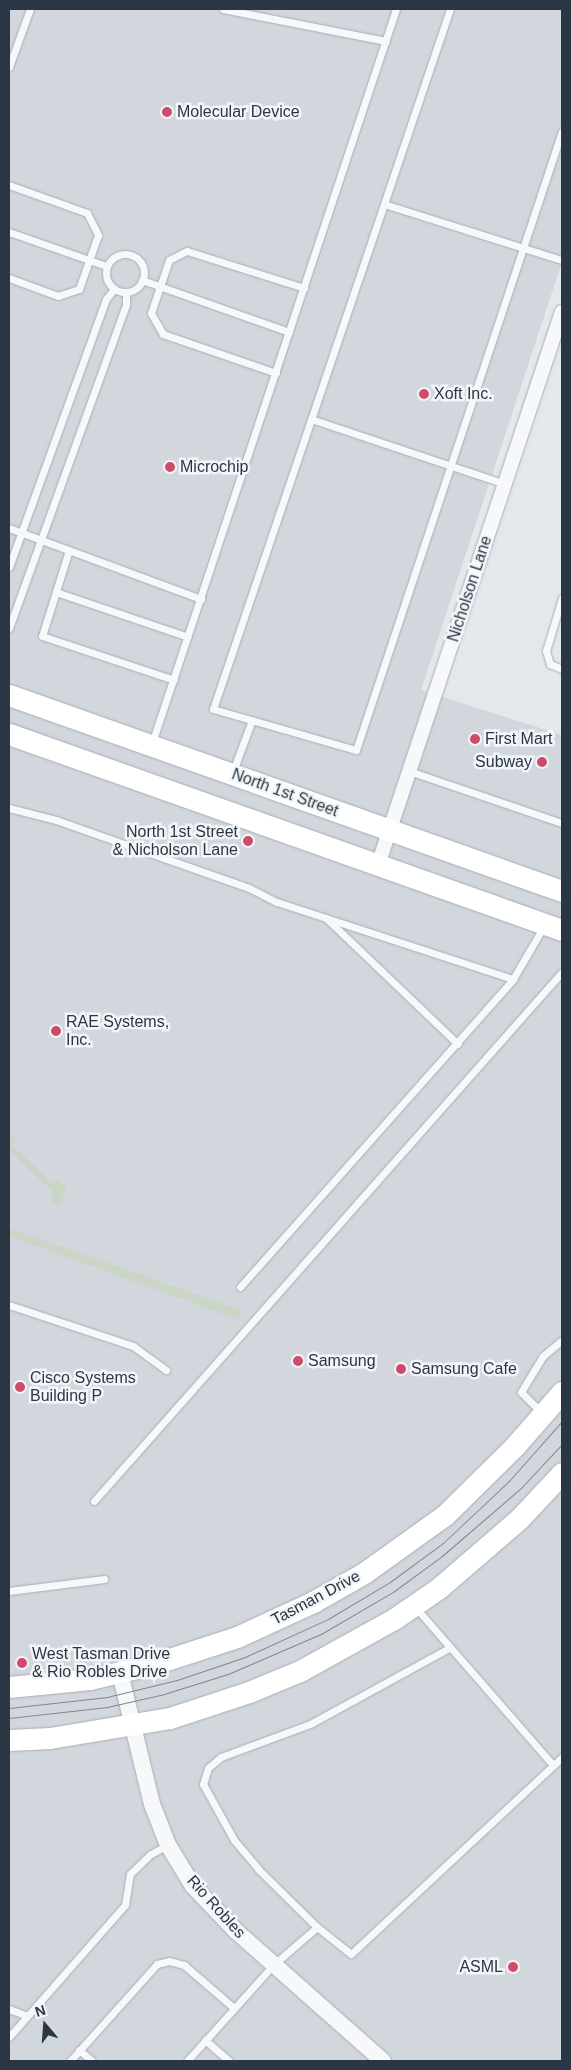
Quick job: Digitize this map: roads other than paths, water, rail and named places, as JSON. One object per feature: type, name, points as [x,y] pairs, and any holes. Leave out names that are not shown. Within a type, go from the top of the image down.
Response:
[{"type":"main road","name":"North 1st Street","points":[[9,695],[562,891]]},
{"type":"main road","points":[[9,734],[554,927]]},
{"type":"main road","name":"Tasman Drive","points":[[9,1687],[42,1686],[120,1673],[237,1637],[313,1602],[364,1573],[444,1515],[543,1414],[562,1392]]},
{"type":"main road","points":[[9,1740],[50,1738],[131,1725],[211,1706],[265,1686],[347,1648],[414,1605],[480,1555],[562,1473]]},
{"type":"street","name":"Nicholson Lane","points":[[378,865],[562,312]]},
{"type":"street","name":"Rio Robles","points":[[120,1673],[131,1725],[152,1804],[168,1845],[198,1892],[273,1965],[383,2061]]},
{"type":"lane","points":[[9,67],[30,9]]},
{"type":"lane","points":[[223,9],[386,41]]},
{"type":"lane","points":[[152,745],[396,9]]},
{"type":"lane","points":[[450,9],[213,709],[356,750],[562,131]]},
{"type":"lane","points":[[9,185],[87,213],[98,234],[79,289],[58,296],[9,278]]},
{"type":"lane","points":[[384,204],[562,260]]},
{"type":"lane","points":[[9,232],[106,266]]},
{"type":"lane","points":[[276,373],[163,334],[151,313],[169,260],[187,251],[304,288]]},
{"type":"lane","points":[[124,253],[135,256],[142,264],[142,280],[140,285],[126,292],[114,289],[105,277],[106,266],[113,257],[124,253]]},
{"type":"lane","points":[[142,280],[289,332]]},
{"type":"lane","points":[[9,567],[106,299],[114,289]]},
{"type":"lane","points":[[9,628],[126,304],[126,292]]},
{"type":"lane","points":[[311,419],[505,484]]},
{"type":"lane","points":[[9,528],[201,599]]},
{"type":"lane","points":[[70,550],[42,636],[174,680]]},
{"type":"lane","points":[[56,592],[188,637]]},
{"type":"lane","points":[[562,598],[546,651],[550,664],[562,669]]},
{"type":"lane","points":[[232,774],[252,720]]},
{"type":"lane","points":[[409,771],[562,824]]},
{"type":"lane","points":[[9,808],[56,820],[325,917],[513,979]]},
{"type":"lane","points":[[325,917],[458,1044]]},
{"type":"lane","points":[[240,1287],[458,1044],[554,927]]},
{"type":"lane","points":[[94,1501],[562,972]]},
{"type":"lane","points":[[9,1305],[133,1346],[166,1370]]},
{"type":"lane","points":[[543,1414],[521,1392],[543,1356],[562,1340]]},
{"type":"lane","points":[[9,1591],[104,1579]]},
{"type":"lane","points":[[414,1605],[449,1648],[553,1765]]},
{"type":"lane","points":[[449,1648],[310,1724],[221,1757],[208,1768],[203,1784],[234,1840],[258,1869],[317,1927],[351,1954],[562,1756]]},
{"type":"lane","points":[[9,2037],[125,1904],[130,1874],[151,1854],[168,1845]]},
{"type":"lane","points":[[187,2061],[273,1965],[317,1927]]},
{"type":"lane","points":[[70,2061],[147,1972],[163,1962],[177,1961],[184,1965],[234,2008]]},
{"type":"lane","points":[[9,2009],[27,2016]]},
{"type":"lane","points":[[205,2040],[229,2061]]},
{"type":"lane","points":[[79,2050],[92,2061]]},
{"type":"tram line","points":[[9,1708],[107,1697],[177,1680],[245,1657],[328,1619],[390,1582],[443,1543],[509,1481],[562,1421]]},
{"type":"tram line","points":[[9,1718],[107,1707],[164,1694],[228,1674],[321,1634],[393,1592],[442,1556],[521,1488],[562,1444]]},
{"type":"place","name":"Molecular Device","points":[[167,112]]},
{"type":"place","name":"Xoft Inc.","points":[[424,394]]},
{"type":"place","name":"Microchip","points":[[170,467]]},
{"type":"place","name":"First Mart","points":[[475,739]]},
{"type":"place","name":"Subway","points":[[542,762]]},
{"type":"place","name":"North 1st Street & Nicholson Lane","points":[[248,841]]},
{"type":"place","name":"RAE Systems, Inc.","points":[[56,1031]]},
{"type":"place","name":"Samsung","points":[[298,1361]]},
{"type":"place","name":"Samsung Cafe","points":[[401,1369]]},
{"type":"place","name":"Cisco Systems Building P","points":[[20,1387]]},
{"type":"place","name":"West Tasman Drive & Rio Robles Drive","points":[[22,1663]]},
{"type":"place","name":"ASML","points":[[513,1967]]}]
